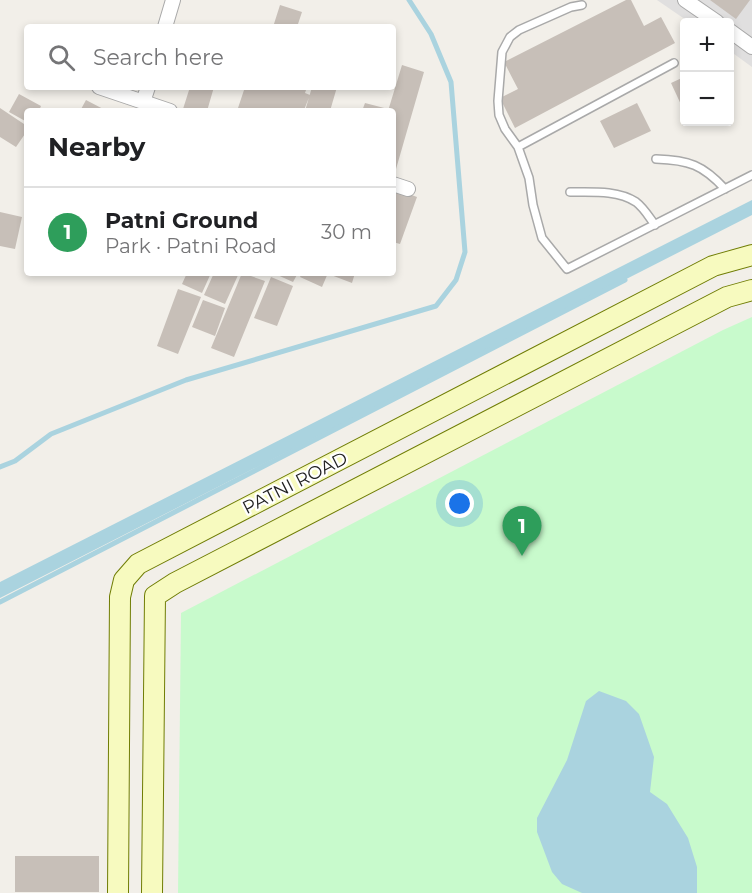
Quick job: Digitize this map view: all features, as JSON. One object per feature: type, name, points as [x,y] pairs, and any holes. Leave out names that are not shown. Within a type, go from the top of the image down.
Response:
[{"type":"main road","name":"PATNI ROAD","points":[[118,893],[120,597],[124,580],[138,564],[713,266],[752,255]]},
{"type":"main road","name":"PATNI ROAD","points":[[152,893],[155,596],[175,583],[718,302],[752,290]]},
{"type":"street","points":[[166,24],[173,0]]},
{"type":"street","points":[[685,0],[711,18]]},
{"type":"street","points":[[734,34],[752,46]]},
{"type":"street","points":[[108,90],[161,108]]},
{"type":"street","points":[[143,102],[147,90]]},
{"type":"street","points":[[396,185],[408,189]]},
{"type":"lane","points":[[582,4],[571,6],[519,30],[510,37],[502,52],[498,101],[499,115],[505,129],[518,147],[529,178],[533,205],[542,238],[567,269],[752,175]]},
{"type":"lane","points":[[518,147],[674,63]]},
{"type":"lane","points":[[656,159],[673,159],[698,165],[725,189]]},
{"type":"lane","points":[[570,192],[605,193],[636,202],[655,225]]},
{"type":"shaded area","points":[[657,0],[752,0],[752,67],[734,54],[734,18],[683,18]]},
{"type":"green space","points":[[752,317],[752,893],[178,893],[181,613],[723,330]]},
{"type":"water","points":[[752,200],[752,215],[0,598],[0,582]]},
{"type":"water","points":[[599,691],[626,701],[639,714],[654,757],[650,792],[667,804],[688,838],[697,867],[697,893],[582,893],[562,884],[552,872],[537,832],[537,818],[567,760],[586,701]]},
{"type":"building","points":[[626,0],[631,0],[644,26],[661,17],[675,43],[515,128],[500,98],[518,89],[504,62]]},
{"type":"building","points":[[710,0],[750,0],[736,19]]},
{"type":"building","points":[[280,5],[302,12],[298,24],[274,24]]},
{"type":"building","points":[[402,65],[424,72],[396,169],[396,108],[389,108]]},
{"type":"building","points":[[680,79],[680,102],[671,83]]},
{"type":"building","points":[[189,90],[213,90],[208,108],[183,108]]},
{"type":"building","points":[[244,90],[306,90],[305,93],[310,95],[305,108],[238,108]]},
{"type":"building","points":[[311,90],[336,90],[331,108],[306,108]]},
{"type":"building","points":[[19,94],[41,106],[40,108],[24,108],[24,120],[9,112]]},
{"type":"building","points":[[86,100],[101,108],[82,108]]},
{"type":"building","points":[[365,103],[384,108],[363,108]]},
{"type":"building","points":[[637,103],[651,131],[614,148],[600,121]]},
{"type":"building","points":[[0,108],[24,124],[24,135],[16,147],[0,137]]},
{"type":"building","points":[[396,189],[417,197],[400,244],[396,243]]},
{"type":"building","points":[[0,212],[22,217],[15,249],[0,246]]},
{"type":"building","points":[[186,276],[210,276],[202,293],[182,284]]},
{"type":"building","points":[[213,276],[238,276],[225,304],[204,295]]},
{"type":"building","points":[[241,276],[251,276],[265,281],[234,357],[211,348]]},
{"type":"building","points":[[280,276],[296,276],[293,282]]},
{"type":"building","points":[[300,276],[327,276],[322,287]]},
{"type":"building","points":[[334,276],[354,276],[352,283]]},
{"type":"building","points":[[271,277],[293,286],[277,326],[254,318]]},
{"type":"building","points":[[178,289],[201,297],[178,354],[157,346]]},
{"type":"building","points":[[203,300],[225,308],[215,336],[192,327]]},
{"type":"building","points":[[15,856],[99,856],[99,892],[15,892]]},
{"type":"waterway","points":[[0,467],[15,461],[51,434],[186,380],[436,306],[456,280],[465,252],[451,82],[431,34],[409,0]]},
{"type":"waterway","points":[[0,602],[625,280]]},
{"type":"place","name":"Patni Ground","points":[[522,556]]}]
